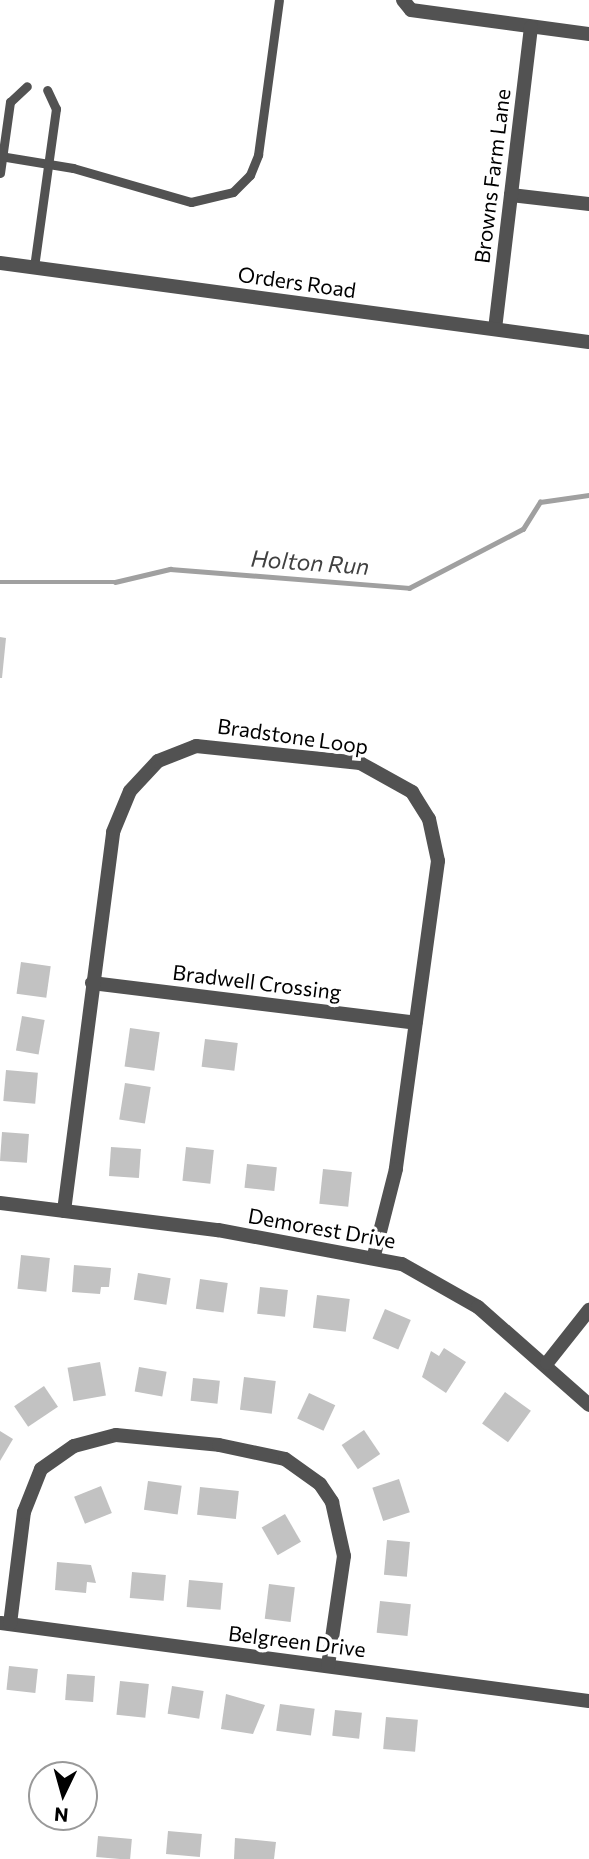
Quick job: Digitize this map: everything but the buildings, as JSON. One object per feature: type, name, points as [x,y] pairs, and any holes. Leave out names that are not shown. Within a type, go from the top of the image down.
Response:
[{"type":"street","points":[[405,4],[530,27],[589,34]]},
{"type":"street","name":"Browns Farm Lane","points":[[495,330],[530,27]]},
{"type":"street","points":[[511,195],[589,204]]},
{"type":"street","name":"Orders Road","points":[[0,263],[589,342]]},
{"type":"street","name":"Bradstone Loop","points":[[64,1211],[92,983],[119,810],[158,761],[212,744],[360,763],[401,782],[421,804],[438,861],[389,1212],[374,1255]]},
{"type":"street","name":"Bradwell Crossing","points":[[92,983],[416,1023]]},
{"type":"street","name":"Demorest Drive","points":[[0,1203],[374,1255],[441,1284],[547,1363],[589,1405]]},
{"type":"street","points":[[547,1363],[589,1310]]},
{"type":"street","points":[[5,1624],[24,1512],[41,1469],[74,1446],[116,1435],[219,1445],[285,1459],[320,1485],[332,1502],[344,1556],[327,1667]]},
{"type":"street","name":"Belgreen Drive","points":[[5,1624],[589,1701]]},
{"type":"lane","points":[[1,155],[48,162],[191,202],[233,192],[250,175],[258,155],[279,0]]},
{"type":"lane","points":[[0,173],[10,102],[27,86]]},
{"type":"lane","points":[[34,267],[56,108],[47,90]]},
{"type":"waterway","name":"Holton Run","points":[[0,582],[115,582],[170,569],[409,588],[523,529],[540,502],[589,495]]}]
